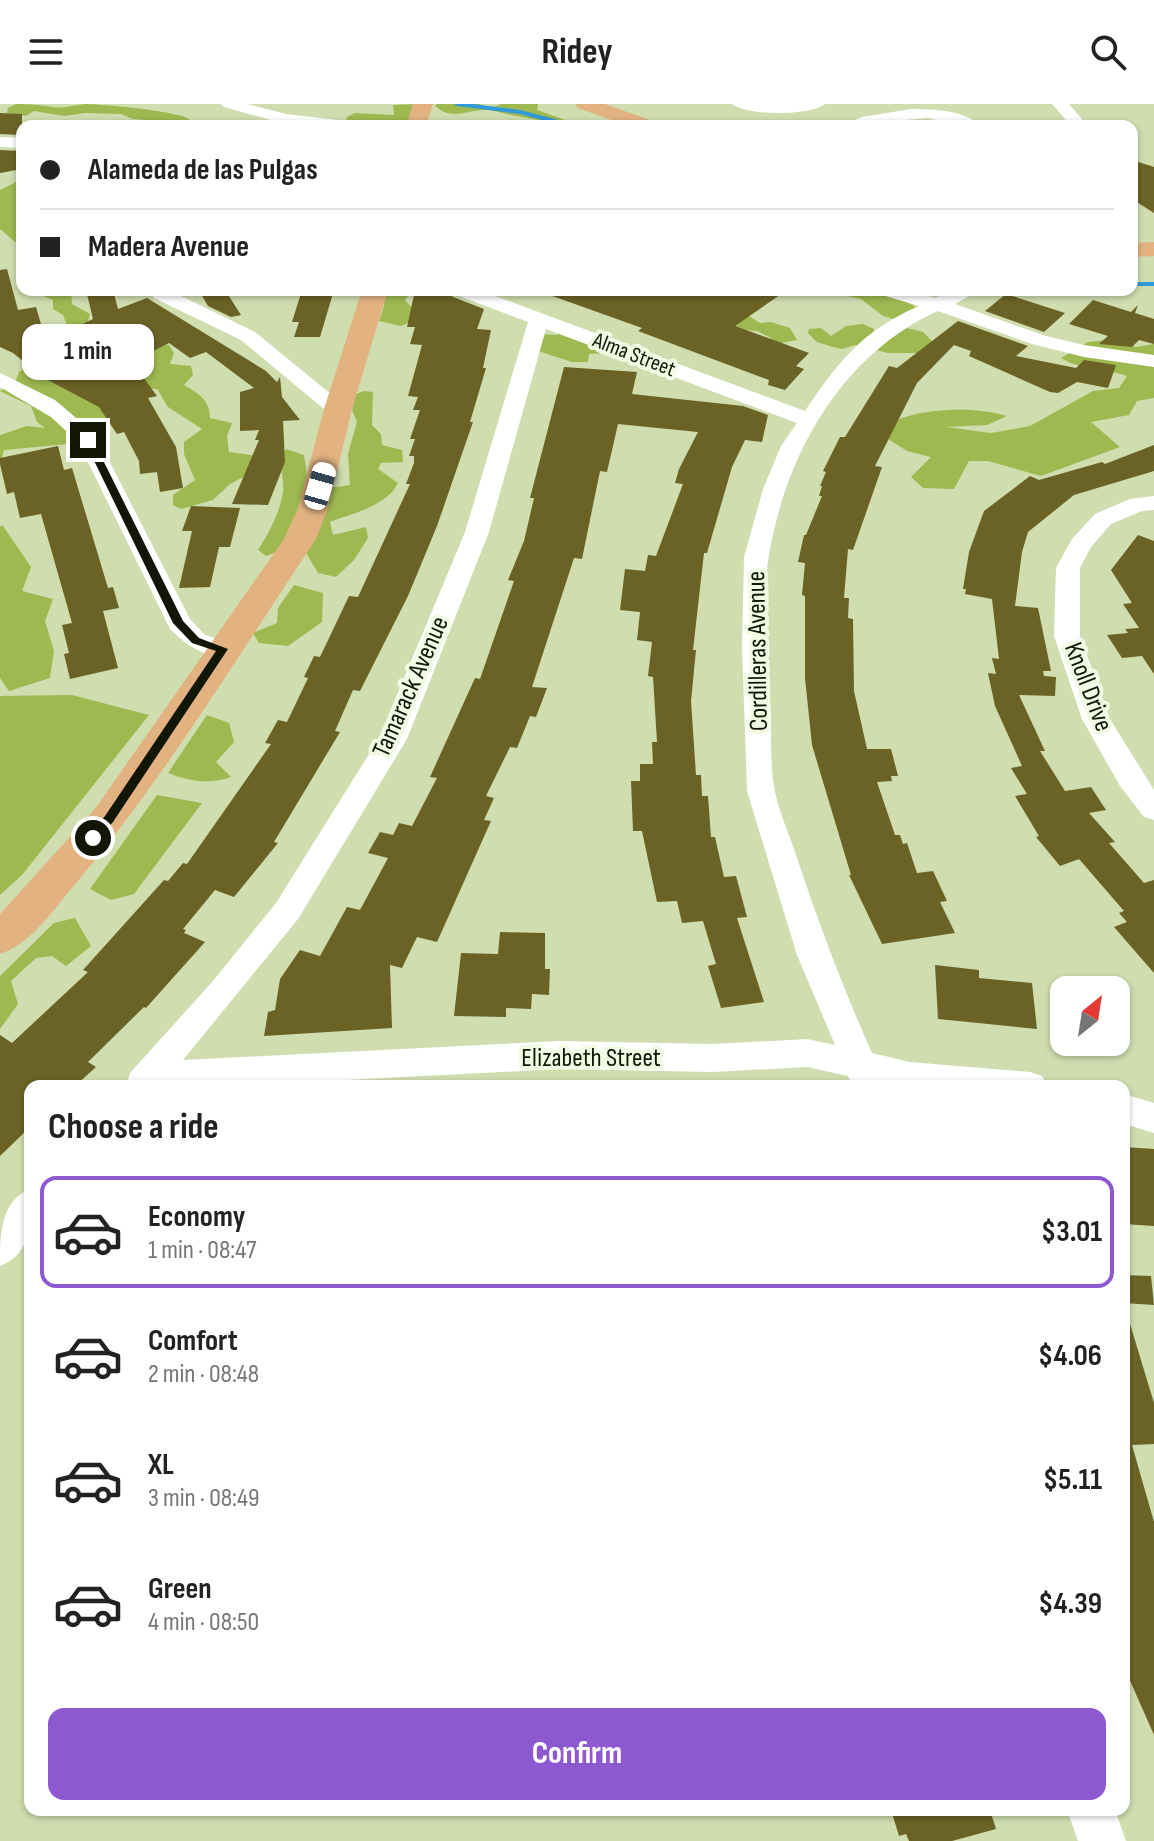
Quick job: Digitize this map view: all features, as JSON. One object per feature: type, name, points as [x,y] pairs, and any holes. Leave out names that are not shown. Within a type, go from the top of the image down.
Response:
[{"type":"main road","points":[[585,104],[631,120]]},
{"type":"main road","points":[[0,938],[34,906],[109,819],[300,539],[313,508],[338,409],[373,296]]},
{"type":"street","points":[[212,105],[230,104],[296,120]]},
{"type":"street","points":[[740,104],[785,109],[817,104]]},
{"type":"street","points":[[1060,104],[1075,120]]},
{"type":"street","points":[[252,120],[258,112]]},
{"type":"street","points":[[872,120],[930,115],[957,120]]},
{"type":"street","points":[[171,296],[248,336],[338,409]]},
{"type":"street","name":"Alma Street","points":[[477,296],[807,419]]},
{"type":"street","points":[[906,296],[1039,340],[1084,351],[1154,361]]},
{"type":"street","name":"Cordilleras Avenue","points":[[866,1076],[813,955],[761,791],[755,647],[756,557],[774,489],[807,419],[844,368],[877,337],[956,296]]},
{"type":"street","name":"Tamarack Avenue","points":[[145,1080],[224,990],[287,911],[393,739],[477,532],[539,319]]},
{"type":"street","points":[[0,379],[53,406],[72,421],[88,440],[179,623],[196,641],[223,649]]},
{"type":"street","name":"Knoll Drive","points":[[1154,503],[1138,504],[1103,519],[1080,544],[1068,568],[1067,636],[1096,719],[1130,779],[1154,810]]},
{"type":"street","name":"Elizabeth Street","points":[[183,1080],[496,1072],[560,1055],[713,1058],[807,1053],[866,1076],[973,1080]]},
{"type":"street","points":[[1130,1111],[1154,1118]]},
{"type":"street","points":[[0,1249],[24,1214]]},
{"type":"street","points":[[1093,1816],[1102,1841]]},
{"type":"green space","points":[[16,104],[60,108],[93,104],[170,113],[189,120],[133,119],[121,114],[64,116],[34,111],[26,116],[7,113],[8,108]]},
{"type":"green space","points":[[417,104],[413,120],[346,120],[355,113],[394,115],[393,105]]},
{"type":"green space","points":[[479,104],[491,108],[501,104],[538,104],[537,110],[565,120],[538,120],[487,110],[450,114],[435,106]]},
{"type":"green space","points":[[16,182],[16,243],[0,229],[0,190]]},
{"type":"green space","points":[[43,296],[71,296],[72,304],[90,314],[87,326],[67,325],[63,315],[53,309],[53,300]]},
{"type":"green space","points":[[382,296],[408,296],[405,300],[420,317],[401,326],[379,321],[384,306]]},
{"type":"green space","points":[[711,296],[717,296],[760,323],[771,322],[790,328],[797,340],[771,345],[771,338],[757,331],[733,329]]},
{"type":"green space","points":[[847,296],[885,296],[918,309],[898,320],[883,316],[861,299]]},
{"type":"green space","points":[[863,324],[874,329],[874,335],[888,339],[907,328],[923,332],[934,343],[921,353],[888,353],[855,345],[842,349],[833,347],[817,342],[808,333],[809,329],[821,328],[831,336],[846,326]]},
{"type":"green space","points":[[568,331],[606,350],[605,353],[589,354],[588,362],[572,362],[538,351],[539,334],[556,335]]},
{"type":"green space","points":[[1108,340],[1136,347],[1154,344],[1154,398],[1137,401],[1129,415],[1091,422],[1120,447],[1041,476],[988,461],[969,461],[954,489],[923,488],[911,477],[931,457],[907,451],[877,432],[904,417],[940,410],[977,410],[1007,416],[987,425],[946,427],[991,433],[1030,426],[1093,391],[1119,388],[1127,376],[1076,365],[1061,358],[1088,342]]},
{"type":"green space","points":[[147,342],[169,345],[174,353],[170,364],[191,366],[193,375],[184,385],[206,402],[210,418],[232,423],[227,436],[229,452],[257,456],[255,471],[230,484],[213,500],[181,509],[173,505],[173,495],[195,480],[184,454],[184,442],[202,429],[168,407],[157,389],[122,388],[109,421],[83,421],[79,443],[4,450],[0,465],[0,435],[27,426],[45,428],[37,422],[31,406],[0,391],[15,383],[19,372],[30,365],[112,378],[140,364],[121,364]]},
{"type":"green space","points":[[373,392],[372,425],[381,434],[382,445],[402,450],[403,462],[381,463],[378,469],[398,483],[378,503],[330,522],[333,535],[366,527],[368,538],[354,560],[336,577],[318,573],[305,551],[282,550],[266,556],[258,550],[282,500],[283,454],[286,449],[304,455],[309,491],[350,485],[348,454],[357,422],[352,410],[356,394]]},
{"type":"green space","points":[[0,526],[31,567],[22,591],[53,599],[45,621],[54,651],[50,678],[9,691],[0,678]]},
{"type":"green space","points":[[294,585],[323,593],[322,622],[288,646],[259,643],[253,633],[277,623],[278,608]]},
{"type":"green space","points":[[72,695],[149,715],[22,875],[0,895],[0,696]]},
{"type":"green space","points":[[207,715],[229,723],[234,742],[216,762],[231,777],[199,781],[168,773]]},
{"type":"green space","points":[[157,795],[202,803],[134,894],[111,900],[90,889]]},
{"type":"green space","points":[[75,918],[91,946],[66,966],[52,956],[36,958],[11,981],[18,1004],[0,1029],[0,976],[54,923]]},
{"type":"building","points":[[0,113],[22,114],[22,120],[16,120],[16,135],[0,134]]},
{"type":"building","points":[[0,150],[16,151],[16,170],[0,173]]},
{"type":"building","points":[[1138,162],[1154,167],[1154,213],[1138,203]]},
{"type":"building","points":[[7,269],[18,310],[36,307],[46,341],[93,319],[87,296],[115,296],[118,309],[147,298],[266,371],[277,382],[280,377],[282,397],[300,420],[283,421],[285,462],[268,505],[232,504],[259,440],[255,440],[259,430],[240,431],[240,392],[254,388],[206,352],[190,358],[169,343],[132,362],[157,396],[148,398],[176,447],[183,488],[160,492],[157,472],[140,474],[139,461],[124,432],[117,434],[99,407],[44,378],[13,353],[0,347],[0,270]]},
{"type":"building","points":[[202,296],[229,296],[241,315],[231,317],[208,306]]},
{"type":"building","points":[[300,296],[332,296],[320,337],[294,337],[299,322],[292,322]]},
{"type":"building","points":[[414,296],[452,296],[484,309],[477,329],[491,330],[483,368],[486,368],[470,422],[473,422],[437,526],[408,596],[360,691],[353,690],[335,731],[340,732],[274,842],[278,843],[234,897],[215,890],[183,929],[186,930],[184,933],[205,942],[146,1008],[88,1062],[96,1067],[82,1080],[24,1080],[24,1133],[0,1156],[0,1035],[12,1043],[88,972],[83,970],[164,880],[168,881],[183,863],[187,864],[271,744],[265,743],[278,720],[287,722],[308,678],[304,677],[314,656],[320,657],[349,596],[358,597],[410,484],[406,484],[414,463],[414,456],[409,456],[415,439],[410,439],[420,410],[413,410],[418,397],[408,396],[422,345],[410,344],[415,327],[407,327]]},
{"type":"building","points":[[552,296],[778,296],[735,326],[809,353],[796,366],[804,369],[785,390],[768,385],[769,380],[638,331],[642,328]]},
{"type":"building","points":[[1004,296],[1012,296],[1065,313],[1044,332],[985,311]]},
{"type":"building","points":[[1093,300],[1131,312],[1138,305],[1135,313],[1154,319],[1154,344],[1139,340],[1132,347],[1099,344],[1108,336],[1069,324]]},
{"type":"building","points":[[958,321],[1028,346],[1016,356],[1076,368],[1084,360],[1116,365],[1108,388],[1077,382],[1058,393],[969,356],[971,351],[954,345],[917,383],[875,466],[882,467],[853,550],[848,549],[844,598],[849,598],[848,618],[853,619],[854,691],[867,749],[891,749],[898,776],[891,776],[892,781],[877,782],[895,835],[900,835],[903,844],[907,843],[917,873],[933,871],[947,901],[940,902],[955,933],[882,944],[849,875],[812,745],[805,678],[805,596],[802,595],[805,563],[798,562],[804,535],[822,496],[819,496],[820,486],[826,472],[823,471],[840,437],[845,437],[889,366],[897,368]]},
{"type":"building","points":[[564,367],[637,372],[632,394],[743,406],[768,415],[762,442],[745,440],[732,467],[707,553],[704,553],[693,650],[696,650],[691,701],[696,775],[701,775],[702,796],[708,796],[711,837],[715,837],[724,877],[736,876],[747,917],[737,918],[764,1002],[721,1008],[708,966],[716,964],[703,921],[682,923],[677,901],[657,902],[642,831],[633,831],[631,781],[640,781],[640,764],[653,764],[652,742],[657,742],[653,677],[648,676],[652,642],[637,640],[640,612],[620,610],[625,569],[645,571],[648,555],[656,556],[683,484],[675,483],[679,469],[698,432],[618,424],[607,472],[600,471],[582,559],[574,558],[532,687],[547,688],[536,717],[530,716],[517,748],[510,747],[486,796],[494,798],[484,820],[491,821],[437,942],[417,937],[402,968],[390,965],[392,1028],[264,1036],[268,1012],[275,1010],[280,979],[300,950],[320,956],[347,907],[360,910],[388,858],[368,853],[380,832],[393,835],[399,823],[412,826],[437,778],[430,777],[475,678],[480,679],[514,581],[508,580],[524,541],[534,498],[530,498]]},
{"type":"building","points":[[1154,445],[1154,471],[1074,495],[1028,532],[1022,552],[1015,606],[1038,608],[1051,671],[1043,671],[1044,676],[1056,677],[1055,696],[1019,695],[1045,751],[1040,751],[1065,791],[1091,787],[1106,810],[1089,813],[1115,842],[1109,843],[1144,883],[1154,880],[1154,973],[1114,927],[1127,922],[1119,913],[1124,911],[1079,859],[1060,866],[1036,837],[1039,836],[1015,796],[1027,794],[1011,768],[1022,766],[995,706],[988,673],[996,674],[992,658],[999,659],[992,599],[965,594],[966,589],[963,589],[969,552],[984,511],[1030,476],[1039,480],[1102,462],[1105,464]]},
{"type":"building","points":[[58,446],[64,470],[72,468],[108,588],[113,587],[119,608],[103,611],[118,668],[70,679],[64,654],[69,653],[62,625],[72,623],[41,514],[20,518],[14,492],[7,494],[0,464],[0,458]]},
{"type":"building","points":[[191,506],[240,508],[230,547],[219,547],[210,587],[179,588],[192,531],[182,531]]},
{"type":"building","points":[[1138,535],[1154,541],[1154,674],[1142,656],[1122,658],[1107,635],[1128,633],[1125,629],[1139,628],[1123,604],[1132,603],[1111,570]]},
{"type":"building","points":[[500,932],[545,933],[545,969],[550,969],[549,995],[532,994],[531,1009],[506,1008],[506,1017],[454,1016],[461,953],[498,954]]},
{"type":"building","points":[[935,965],[979,970],[979,978],[1032,983],[1037,1029],[938,1019]]},
{"type":"building","points":[[1130,1147],[1154,1149],[1154,1226],[1130,1224]]},
{"type":"building","points":[[1130,1275],[1151,1276],[1154,1305],[1130,1303]]},
{"type":"building","points":[[1130,1324],[1154,1403],[1154,1444],[1132,1445],[1154,1522],[1154,1735],[1130,1681]]},
{"type":"building","points":[[893,1816],[992,1816],[996,1829],[952,1841],[909,1841],[906,1834],[899,1836]]},
{"type":"waterway","points":[[457,104],[520,112],[550,120]]},
{"type":"waterway","points":[[1138,284],[1154,284]]},
{"type":"route","points":[[88,440],[179,623],[196,641],[223,649],[109,819],[93,838]]}]
